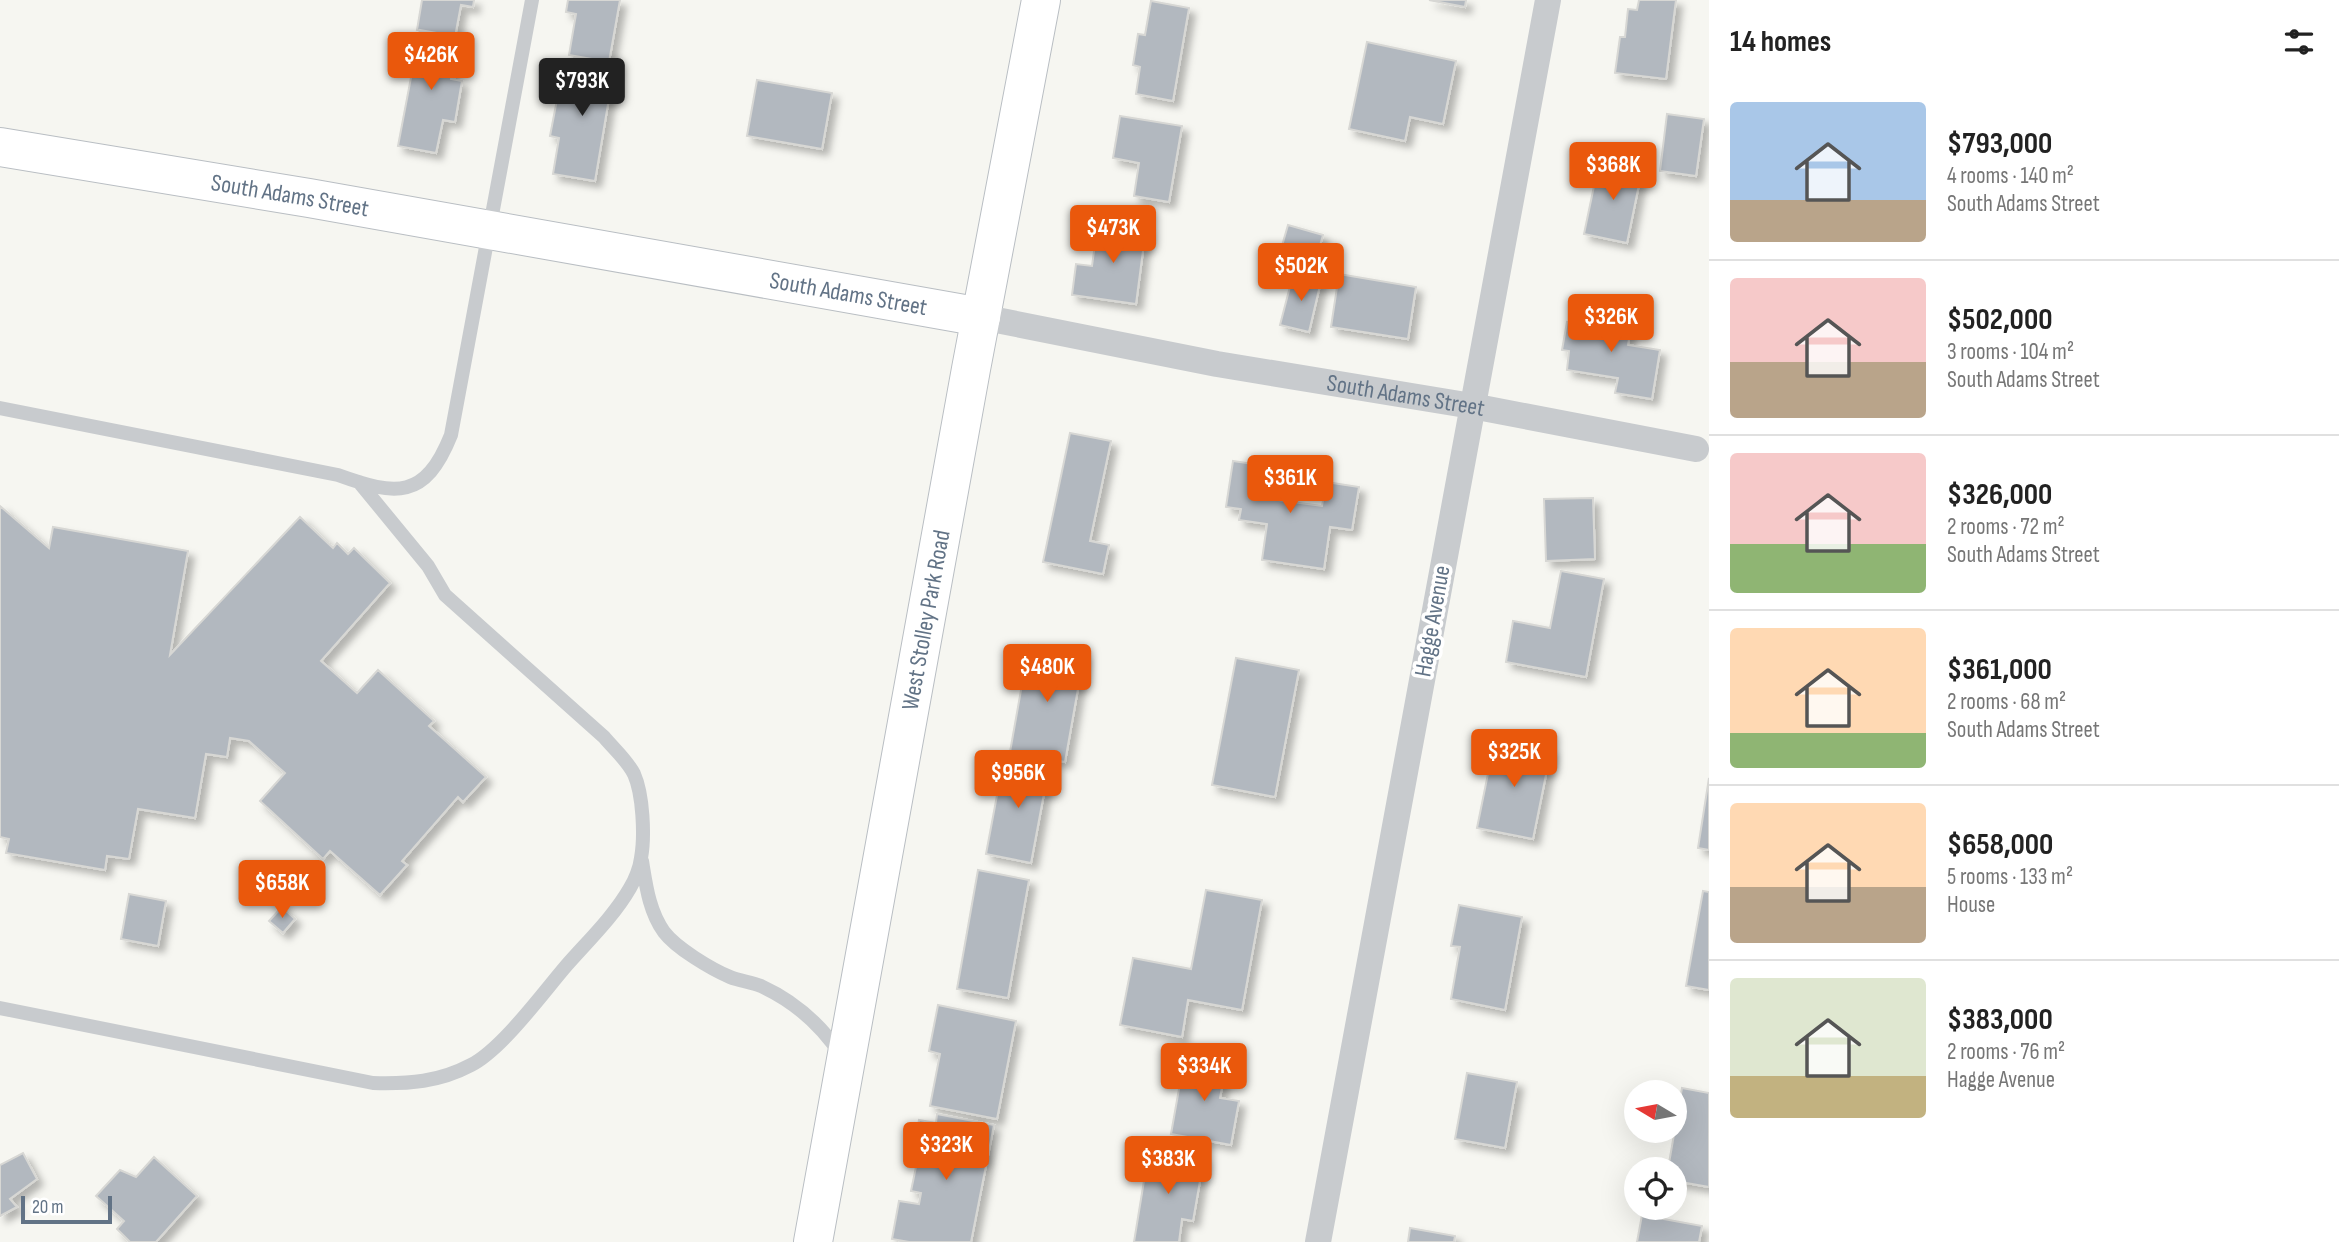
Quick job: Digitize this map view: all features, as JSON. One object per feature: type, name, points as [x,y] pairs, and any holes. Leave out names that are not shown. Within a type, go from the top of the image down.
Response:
[{"type":"main road","name":"West Stolley Park Road","points":[[813,1242],[1041,0]]},
{"type":"main road","name":"South Adams Street","points":[[0,147],[490,229],[981,317]]},
{"type":"street","name":"Hagge Avenue","points":[[1318,1242],[1548,0]]},
{"type":"street","name":"South Adams Street","points":[[981,317],[1217,364],[1472,406],[1705,451]]},
{"type":"lane","points":[[0,408],[338,475],[382,489],[414,485],[432,470],[452,435],[532,0]]},
{"type":"lane","points":[[359,482],[428,566],[445,595],[604,737],[635,776],[640,799],[641,860],[649,901],[665,933],[689,954],[729,976],[761,987],[793,1004],[825,1031],[846,1060]]},
{"type":"lane","points":[[0,1008],[373,1083],[407,1084],[442,1077],[473,1064],[499,1044],[604,923],[630,888],[641,860]]},
{"type":"building","points":[[422,0],[474,0],[473,7],[461,5],[455,37],[417,30]]},
{"type":"building","points":[[568,0],[620,0],[609,62],[569,55],[576,14],[566,12]]},
{"type":"building","points":[[1429,0],[1466,0],[1465,7]]},
{"type":"building","points":[[1639,0],[1676,0],[1666,79],[1615,73],[1620,37],[1625,37],[1628,9],[1637,10]]},
{"type":"building","points":[[1151,1],[1189,8],[1173,101],[1136,94],[1140,67],[1133,65],[1138,34],[1145,35]]},
{"type":"building","points":[[420,30],[459,37],[451,79],[462,81],[455,122],[443,120],[436,153],[398,146]]},
{"type":"building","points":[[1367,42],[1456,61],[1443,124],[1410,117],[1405,141],[1349,129]]},
{"type":"building","points":[[574,56],[615,63],[595,181],[553,174],[559,138],[550,136],[559,89],[568,91]]},
{"type":"building","points":[[757,80],[832,93],[822,149],[747,136]]},
{"type":"building","points":[[1667,114],[1704,119],[1696,176],[1660,171]]},
{"type":"building","points":[[1120,116],[1182,126],[1169,202],[1134,196],[1139,163],[1113,158]]},
{"type":"building","points":[[1599,162],[1642,170],[1627,243],[1584,234]]},
{"type":"building","points":[[1098,222],[1146,228],[1136,304],[1072,295],[1076,264],[1092,266]]},
{"type":"building","points":[[1288,225],[1323,235],[1312,274],[1277,263]]},
{"type":"building","points":[[1339,274],[1416,287],[1408,339],[1331,327]]},
{"type":"building","points":[[1293,275],[1321,281],[1309,332],[1280,325]]},
{"type":"building","points":[[1573,313],[1632,322],[1628,345],[1660,350],[1652,399],[1615,393],[1618,378],[1567,370],[1569,351],[1562,350],[1567,322],[1572,323]]},
{"type":"building","points":[[1070,433],[1111,441],[1090,541],[1109,545],[1103,574],[1043,562]]},
{"type":"building","points":[[1233,461],[1282,468],[1277,500],[1322,506],[1326,482],[1359,487],[1352,530],[1330,527],[1324,569],[1262,560],[1267,524],[1239,520],[1241,509],[1226,507]]},
{"type":"building","points":[[1593,498],[1595,559],[1546,561],[1544,499]]},
{"type":"building","points":[[0,506],[49,548],[53,527],[188,551],[170,655],[300,517],[333,548],[337,543],[348,554],[354,548],[390,583],[321,661],[357,693],[378,670],[434,721],[429,726],[486,777],[463,802],[458,797],[402,861],[407,865],[380,895],[330,851],[323,859],[260,801],[285,773],[249,741],[230,738],[227,757],[206,754],[195,818],[138,809],[129,859],[107,856],[105,870],[6,853],[9,839],[0,837]]},
{"type":"building","points":[[1561,571],[1604,579],[1586,677],[1506,662],[1513,621],[1550,628]]},
{"type":"building","points":[[1029,645],[1084,655],[1065,762],[1010,752]]},
{"type":"building","points":[[1236,658],[1299,670],[1275,797],[1212,785]]},
{"type":"building","points":[[1495,739],[1551,750],[1533,839],[1477,828]]},
{"type":"building","points":[[1004,758],[1049,767],[1031,863],[986,854]]},
{"type":"building","points":[[1709,778],[1709,850],[1698,848]]},
{"type":"building","points":[[978,870],[1029,880],[1008,998],[957,989]]},
{"type":"building","points":[[1206,890],[1262,900],[1242,1010],[1188,1000],[1182,1037],[1120,1025],[1133,958],[1191,969]]},
{"type":"building","points":[[1703,891],[1709,892],[1709,990],[1686,986]]},
{"type":"building","points":[[129,894],[166,901],[158,946],[121,939]]},
{"type":"building","points":[[1459,905],[1522,917],[1505,1010],[1451,999],[1460,947],[1451,946]]},
{"type":"building","points":[[282,907],[295,919],[283,933],[269,921]]},
{"type":"building","points":[[938,1005],[1016,1021],[997,1119],[930,1106],[940,1054],[929,1051]]},
{"type":"building","points":[[1185,1055],[1227,1062],[1220,1098],[1239,1101],[1231,1145],[1171,1134]]},
{"type":"building","points":[[1467,1073],[1517,1082],[1505,1148],[1455,1139]]},
{"type":"building","points":[[1687,1089],[1709,1093],[1709,1187],[1687,1183],[1687,1157],[1670,1157],[1672,1143],[1687,1143]]},
{"type":"building","points":[[937,1114],[994,1125],[971,1242],[909,1242],[892,1239],[899,1201],[919,1204],[921,1193],[911,1191],[917,1162],[928,1164],[930,1156],[913,1153],[919,1120],[936,1123]]},
{"type":"building","points":[[1149,1150],[1204,1158],[1193,1221],[1182,1219],[1179,1242],[1134,1242]]},
{"type":"building","points":[[23,1153],[37,1179],[10,1199],[17,1207],[0,1216],[0,1165]]},
{"type":"building","points":[[154,1157],[197,1196],[156,1242],[130,1242],[117,1229],[124,1221],[96,1196],[120,1170],[136,1177]]},
{"type":"building","points":[[1641,1220],[1669,1220],[1702,1226],[1699,1242],[1637,1242]]},
{"type":"building","points":[[1410,1228],[1455,1236],[1454,1242],[1408,1242]]}]
